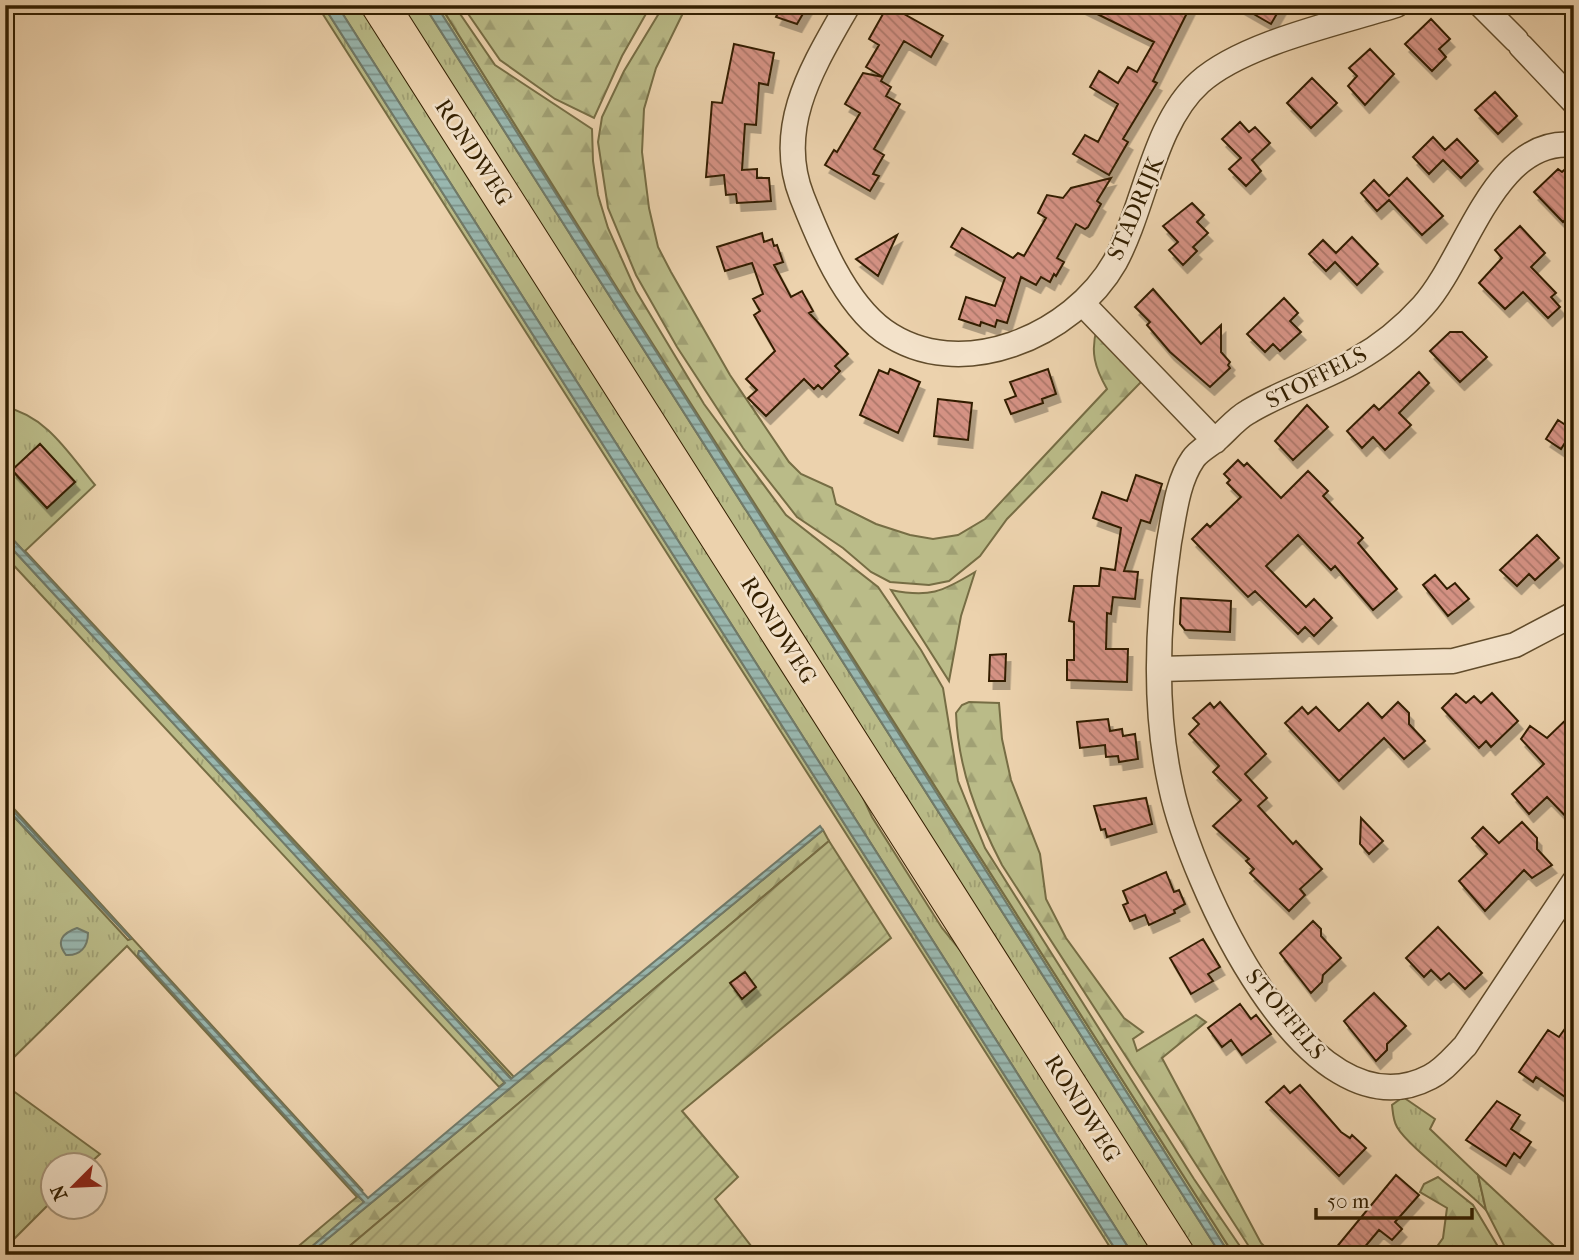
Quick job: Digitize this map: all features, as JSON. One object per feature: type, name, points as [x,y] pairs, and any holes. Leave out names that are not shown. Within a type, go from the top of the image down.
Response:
[{"type":"main road","name":"RONDWEG","points":[[380,5],[1176,1255]]},
{"type":"street","name":"STADRIJK","points":[[848,5],[807,76],[794,117],[794,169],[825,253],[857,302],[884,331],[939,353],[974,354],[1025,340],[1049,328],[1083,304],[1115,262],[1175,112],[1200,82],[1243,54],[1396,5]]},
{"type":"street","points":[[1481,5],[1574,102]]},
{"type":"street","name":"STOFFELS","points":[[1574,145],[1562,144],[1538,152],[1518,162],[1500,180],[1451,267],[1425,304],[1392,335],[1355,361],[1246,413],[1193,458],[1175,504],[1160,606],[1163,744],[1171,788],[1191,853],[1220,922],[1248,969],[1296,1031],[1333,1068],[1356,1081],[1383,1087],[1405,1086],[1429,1078],[1444,1068],[1465,1046],[1574,882]]},
{"type":"street","points":[[1083,304],[1215,441]]},
{"type":"street","points":[[1160,669],[1453,662],[1515,645],[1574,614]]},
{"type":"green space","points":[[317,5],[323,5],[1119,1255],[1115,1255]]},
{"type":"green space","points":[[337,5],[367,5],[836,740],[872,817],[942,928],[1001,1000],[1164,1255],[1133,1255]]},
{"type":"green space","points":[[392,5],[424,5],[1221,1255],[1190,1255]]},
{"type":"green space","points":[[436,5],[440,5],[619,291],[1234,1255],[1230,1255]]},
{"type":"green space","points":[[440,5],[454,5],[495,65],[592,129],[598,195],[608,228],[636,291],[704,404],[786,515],[878,587],[921,650],[943,688],[958,781],[985,848],[1194,1179],[1246,1255],[1234,1255],[619,291]]},
{"type":"green space","points":[[462,5],[651,5],[622,56],[594,118],[555,99],[500,60]]},
{"type":"green space","points":[[664,5],[671,5],[683,13],[656,68],[644,109],[642,152],[649,208],[658,247],[730,375],[789,462],[801,474],[832,488],[836,504],[876,524],[910,535],[933,539],[958,535],[985,519],[1107,389],[1095,360],[1097,328],[1143,380],[1007,519],[980,556],[949,581],[929,585],[890,582],[871,572],[843,548],[797,517],[743,448],[677,347],[636,275],[608,208],[598,142],[602,117],[624,71]]},
{"type":"green space","points":[[5,407],[20,412],[45,427],[95,485],[25,551],[514,1077],[512,1079],[5,531]],"holes":[[[40,444],[75,482],[47,508],[12,471]]]},
{"type":"green space","points":[[5,541],[505,1082],[499,1087],[5,556]]},
{"type":"green space","points":[[975,572],[961,616],[949,681],[891,590],[926,593],[944,589]]},
{"type":"green space","points":[[969,702],[999,703],[1002,739],[1011,780],[1040,854],[1046,899],[1066,938],[1124,1018],[1143,1032],[1133,1039],[1137,1051],[1196,1015],[1206,1022],[1162,1058],[1261,1243],[1273,1255],[1255,1255],[1248,1245],[1002,865],[977,810],[965,773],[956,713],[962,705]]},
{"type":"green space","points":[[5,799],[363,1191],[142,951],[139,951],[138,955],[357,1197],[127,946],[5,1066],[5,807],[128,940],[131,939]]},
{"type":"green space","points":[[823,830],[829,841],[339,1255],[308,1255]]},
{"type":"green space","points":[[829,841],[891,938],[682,1111],[738,1177],[715,1199],[758,1255],[339,1255]]},
{"type":"green space","points":[[5,1085],[97,1152],[38,1152],[38,1215],[5,1248]]},
{"type":"green space","points":[[1403,1097],[1435,1119],[1430,1129],[1478,1175],[1486,1210],[1403,1136],[1394,1119],[1392,1105]]},
{"type":"green space","points":[[1478,1175],[1564,1255],[1509,1255],[1486,1210]]},
{"type":"green space","points":[[1438,1177],[1473,1205],[1503,1255],[1431,1255],[1443,1238],[1447,1208],[1420,1192],[1424,1184]]},
{"type":"green space","points":[[358,1196],[364,1202],[302,1255],[288,1255]]},
{"type":"water","points":[[323,5],[337,5],[1133,1255],[1119,1255]]},
{"type":"water","points":[[424,5],[436,5],[1230,1255],[1221,1255]]},
{"type":"water","points":[[5,531],[511,1079],[820,826],[823,830],[308,1255],[302,1255],[364,1202],[138,955],[139,951],[142,951],[368,1198],[505,1083],[5,541]]},
{"type":"water","points":[[5,802],[130,937],[131,939],[5,807]]},
{"type":"water","points":[[77,928],[88,933],[87,942],[79,952],[66,955],[61,946],[62,938]]},
{"type":"building","points":[[782,5],[808,5],[797,24],[776,17]]},
{"type":"building","points":[[888,5],[943,36],[931,57],[904,41],[883,77],[866,67],[879,45],[869,39]]},
{"type":"building","points":[[1079,5],[1140,5],[1154,13],[1158,5],[1191,5],[1153,81],[1157,83],[1123,139],[1128,142],[1109,175],[1073,154],[1085,135],[1098,142],[1118,104],[1090,87],[1099,71],[1118,83],[1128,67],[1137,72],[1154,42]]},
{"type":"building","points":[[1238,5],[1282,5],[1271,24]]},
{"type":"building","points":[[1431,19],[1450,39],[1439,49],[1446,57],[1432,71],[1405,44]]},
{"type":"building","points":[[734,44],[774,53],[768,85],[759,83],[756,125],[745,124],[742,170],[757,169],[757,178],[769,178],[771,201],[737,203],[736,194],[726,195],[724,175],[706,177],[712,102],[722,103]]},
{"type":"building","points":[[1370,49],[1394,74],[1365,105],[1348,86],[1357,76],[1349,68]]},
{"type":"building","points":[[863,73],[883,77],[881,81],[891,87],[886,96],[900,104],[874,149],[884,155],[873,174],[879,176],[870,191],[825,165],[834,150],[837,152],[860,113],[845,104]]},
{"type":"building","points":[[1312,78],[1337,103],[1311,128],[1287,103]]},
{"type":"building","points":[[1495,92],[1517,116],[1498,134],[1475,110]]},
{"type":"building","points":[[1240,122],[1249,132],[1255,127],[1270,143],[1252,160],[1261,171],[1246,186],[1229,169],[1241,158],[1222,139]]},
{"type":"building","points":[[1433,137],[1445,150],[1457,139],[1478,161],[1461,178],[1443,160],[1429,174],[1413,157]]},
{"type":"building","points":[[1574,161],[1574,212],[1563,222],[1534,192],[1558,169],[1562,172]]},
{"type":"building","points":[[1111,178],[1097,201],[1101,204],[1088,227],[1085,229],[1076,224],[1057,258],[1064,262],[1056,276],[1054,274],[1050,282],[1041,277],[1036,285],[1021,277],[1007,323],[997,320],[995,327],[981,322],[980,326],[959,319],[966,297],[995,306],[1005,278],[951,247],[962,228],[1013,258],[1018,253],[1024,256],[1046,218],[1038,213],[1047,195],[1063,198],[1071,188]]},
{"type":"building","points":[[1407,178],[1443,216],[1422,235],[1389,200],[1377,211],[1361,193],[1374,180],[1389,196]]},
{"type":"building","points":[[1192,203],[1204,215],[1197,222],[1208,233],[1193,247],[1197,251],[1183,265],[1169,250],[1178,242],[1163,226]]},
{"type":"building","points":[[1520,226],[1545,253],[1531,267],[1556,293],[1551,297],[1560,307],[1548,318],[1523,292],[1505,309],[1479,283],[1502,258],[1495,250]]},
{"type":"building","points":[[762,233],[764,242],[772,239],[774,246],[777,245],[783,262],[774,265],[791,297],[802,291],[813,311],[809,313],[848,354],[835,366],[840,371],[822,389],[818,385],[814,389],[804,379],[766,416],[748,398],[757,390],[746,379],[775,351],[754,315],[760,311],[753,299],[763,294],[752,263],[725,271],[717,247]]},
{"type":"building","points":[[897,235],[878,276],[856,259]]},
{"type":"building","points":[[1352,237],[1378,264],[1357,285],[1335,262],[1326,271],[1309,254],[1323,240],[1336,253]]},
{"type":"building","points":[[1153,289],[1201,344],[1221,325],[1221,352],[1230,362],[1230,368],[1210,387],[1170,352],[1147,325],[1150,322],[1135,307]]},
{"type":"building","points":[[1284,298],[1298,313],[1290,321],[1301,332],[1280,351],[1273,344],[1265,352],[1247,334]]},
{"type":"building","points":[[1450,332],[1462,332],[1487,357],[1460,382],[1430,351]]},
{"type":"building","points":[[890,369],[920,382],[898,433],[860,415],[879,370],[888,374]]},
{"type":"building","points":[[1048,369],[1056,394],[1042,399],[1043,403],[1011,414],[1005,400],[1016,396],[1010,382]]},
{"type":"building","points":[[1419,372],[1429,383],[1399,413],[1411,425],[1385,450],[1373,437],[1362,448],[1347,431],[1374,405],[1379,410]]},
{"type":"building","points":[[938,399],[972,403],[968,440],[934,436]]},
{"type":"building","points":[[1307,405],[1328,427],[1293,460],[1275,441]]},
{"type":"building","points":[[1558,420],[1573,430],[1561,449],[1546,439]]},
{"type":"building","points":[[40,444],[75,482],[47,508],[12,470]]},
{"type":"building","points":[[1238,460],[1244,466],[1247,463],[1281,498],[1308,471],[1328,491],[1323,496],[1363,538],[1358,543],[1397,589],[1373,610],[1335,566],[1331,570],[1298,535],[1266,566],[1306,607],[1314,599],[1332,618],[1314,636],[1305,627],[1298,634],[1255,591],[1248,597],[1192,539],[1207,524],[1210,527],[1241,497],[1227,483],[1230,480],[1224,474]]},
{"type":"building","points":[[1136,475],[1162,484],[1150,523],[1141,520],[1124,571],[1138,572],[1135,599],[1113,597],[1111,614],[1107,613],[1106,649],[1128,649],[1127,682],[1067,680],[1067,660],[1074,660],[1074,622],[1069,621],[1074,586],[1099,586],[1101,568],[1115,570],[1121,528],[1093,518],[1102,492],[1127,501]]},
{"type":"building","points":[[1537,535],[1559,558],[1535,580],[1529,574],[1517,586],[1500,570]]},
{"type":"building","points":[[1435,575],[1447,589],[1455,583],[1469,599],[1448,616],[1423,585]]},
{"type":"building","points":[[1181,598],[1231,601],[1230,632],[1185,630],[1180,624]]},
{"type":"building","points":[[1006,654],[1005,681],[989,681],[990,655]]},
{"type":"building","points":[[1492,693],[1518,721],[1491,747],[1486,741],[1479,748],[1442,708],[1456,694],[1466,703],[1474,696],[1481,703]]},
{"type":"building","points":[[1220,702],[1266,754],[1245,774],[1267,798],[1258,806],[1293,844],[1296,841],[1322,869],[1300,889],[1305,895],[1289,911],[1250,873],[1254,869],[1246,861],[1249,859],[1213,826],[1241,800],[1213,772],[1219,766],[1189,734],[1199,724],[1193,718],[1210,703],[1214,708]]},
{"type":"building","points":[[1398,702],[1409,713],[1409,724],[1425,741],[1404,759],[1384,738],[1339,781],[1285,723],[1302,707],[1308,714],[1316,707],[1339,731],[1368,703],[1382,718]]},
{"type":"building","points":[[1574,712],[1574,825],[1547,797],[1529,814],[1512,794],[1544,764],[1521,739],[1530,726],[1547,738]]},
{"type":"building","points":[[1108,719],[1110,731],[1122,729],[1123,736],[1135,734],[1138,759],[1119,762],[1118,756],[1106,757],[1105,745],[1080,748],[1077,722]]},
{"type":"building","points":[[1146,798],[1152,824],[1107,837],[1105,829],[1101,830],[1094,806]]},
{"type":"building","points":[[1361,818],[1383,841],[1369,854],[1360,844]]},
{"type":"building","points":[[1522,822],[1537,838],[1537,849],[1552,865],[1532,878],[1524,870],[1485,911],[1459,881],[1487,854],[1472,838],[1483,827],[1499,843]]},
{"type":"building","points":[[1166,872],[1174,892],[1179,890],[1185,904],[1174,910],[1175,913],[1149,925],[1145,915],[1130,921],[1123,905],[1128,903],[1123,891]]},
{"type":"building","points":[[1313,921],[1321,929],[1321,936],[1341,958],[1323,975],[1322,982],[1311,993],[1280,953]]},
{"type":"building","points":[[1438,927],[1482,973],[1465,989],[1449,973],[1441,980],[1431,970],[1424,977],[1406,958]]},
{"type":"building","points":[[1203,939],[1220,967],[1208,974],[1213,981],[1191,994],[1170,958]]},
{"type":"building","points":[[745,972],[756,987],[742,999],[730,983]]},
{"type":"building","points":[[1374,993],[1406,1026],[1387,1044],[1387,1050],[1376,1061],[1344,1021]]},
{"type":"building","points":[[1240,1004],[1251,1019],[1256,1015],[1271,1034],[1242,1055],[1231,1040],[1222,1047],[1208,1028]]},
{"type":"building","points":[[1574,1016],[1574,1103],[1536,1077],[1533,1082],[1519,1072],[1548,1030],[1559,1037]]},
{"type":"building","points":[[1300,1085],[1341,1132],[1350,1138],[1352,1135],[1366,1148],[1339,1176],[1266,1102],[1284,1086],[1290,1093]]},
{"type":"building","points":[[1497,1101],[1520,1115],[1511,1129],[1531,1142],[1520,1158],[1514,1153],[1506,1166],[1466,1140]]},
{"type":"building","points":[[1396,1175],[1419,1195],[1395,1222],[1402,1229],[1392,1240],[1379,1230],[1358,1255],[1330,1255]]}]
